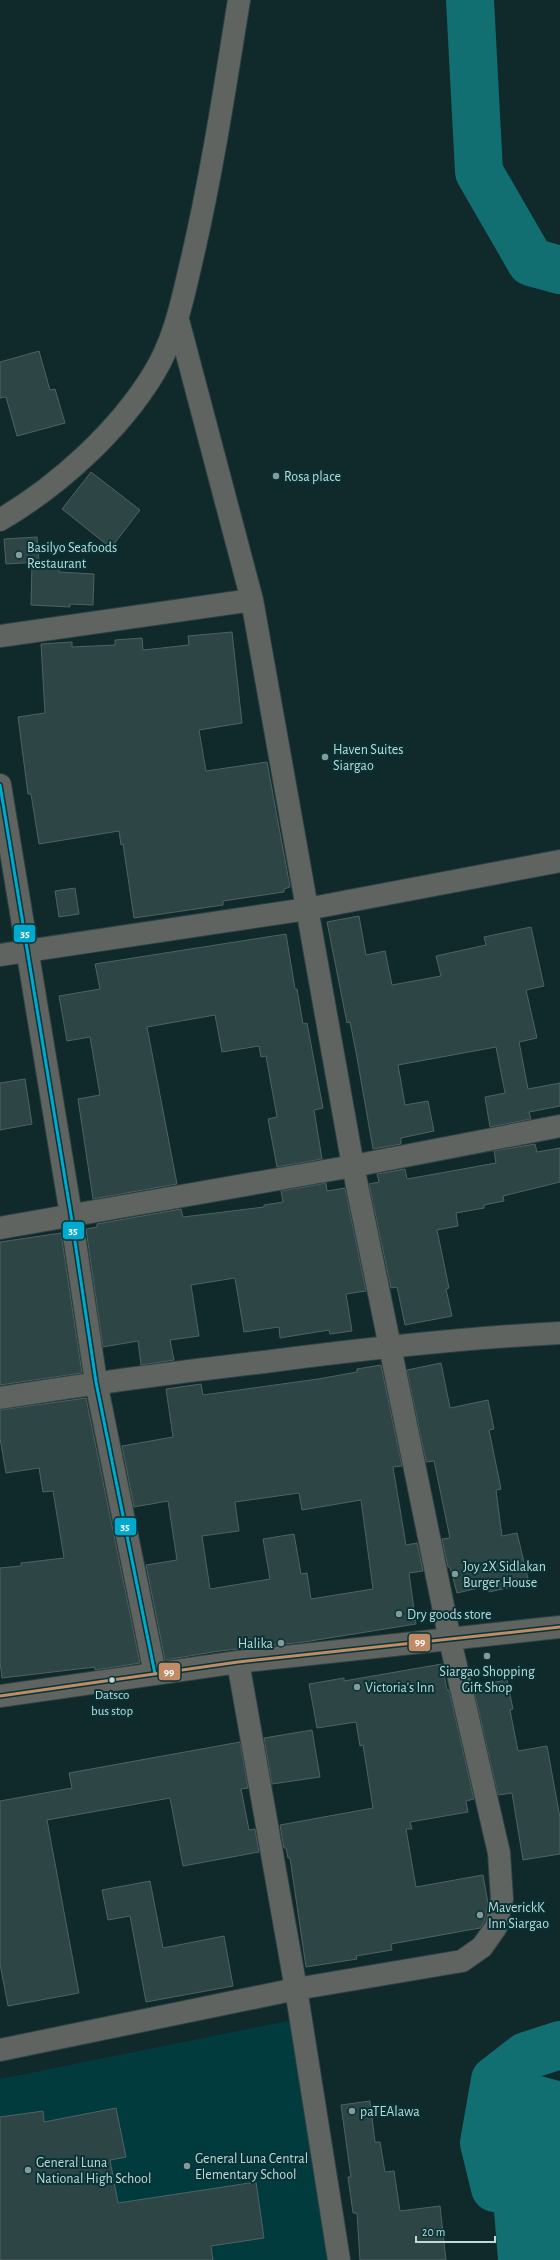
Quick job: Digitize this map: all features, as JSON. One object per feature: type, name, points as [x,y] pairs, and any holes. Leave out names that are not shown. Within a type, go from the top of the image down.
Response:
[{"type":"street","points":[[0,520],[63,476],[124,415],[154,373],[178,320],[205,203],[239,0]]},
{"type":"street","points":[[0,2050],[296,1989],[462,1961],[482,1947],[496,1927],[502,1899],[499,1853],[450,1640],[353,1166],[252,600],[178,320]]},
{"type":"street","points":[[0,636],[252,600]]},
{"type":"street","points":[[0,785],[71,1215],[96,1382],[155,1674]]},
{"type":"street","points":[[0,955],[307,909],[560,861]]},
{"type":"street","points":[[0,1228],[353,1166],[560,1126]]},
{"type":"street","points":[[0,1398],[96,1382],[391,1346],[476,1337],[560,1333]]},
{"type":"street","points":[[0,1696],[238,1662],[560,1627]]},
{"type":"street","points":[[238,1662],[296,1989],[339,2260]]},
{"type":"shaded area","name":"General Luna Central Elementary School","points":[[297,2019],[332,2260],[0,2260],[0,2079]]},
{"type":"shaded area","points":[[541,2076],[560,2081],[560,2260],[498,2260],[494,2211],[499,2099],[509,2083],[521,2078]]},
{"type":"building","points":[[39,351],[50,390],[55,389],[65,423],[17,436],[6,397],[0,398],[0,362]]},
{"type":"building","points":[[91,472],[140,510],[111,548],[62,509]]},
{"type":"building","points":[[37,537],[39,562],[6,564],[4,539]]},
{"type":"building","points":[[32,564],[59,566],[59,572],[94,574],[93,605],[70,604],[70,607],[31,605]]},
{"type":"building","points":[[232,632],[242,723],[199,730],[206,771],[267,762],[290,887],[284,889],[284,892],[223,901],[223,905],[134,918],[123,844],[121,845],[119,831],[39,844],[31,794],[28,794],[18,717],[45,713],[41,644],[72,642],[72,647],[115,645],[115,640],[142,638],[143,650],[189,645],[188,636]]},
{"type":"building","points":[[75,888],[79,914],[59,917],[55,891]]},
{"type":"building","points":[[359,916],[366,955],[385,951],[392,985],[441,976],[436,956],[486,945],[484,937],[531,927],[544,986],[526,990],[537,1038],[519,1042],[528,1089],[560,1083],[560,1106],[529,1112],[531,1119],[490,1127],[485,1097],[505,1093],[496,1047],[398,1065],[405,1105],[428,1101],[434,1131],[401,1138],[401,1144],[373,1149],[350,1022],[347,1023],[327,922]]},
{"type":"building","points":[[286,934],[295,989],[297,989],[303,1024],[307,1023],[323,1108],[314,1110],[322,1159],[277,1167],[268,1119],[277,1117],[266,1056],[261,1057],[259,1046],[222,1052],[215,1015],[147,1027],[177,1184],[93,1199],[78,1099],[100,1095],[90,1037],[67,1041],[59,996],[100,989],[95,964]]},
{"type":"building","points":[[25,1079],[32,1124],[0,1130],[0,1083]]},
{"type":"building","points":[[535,1144],[537,1152],[560,1148],[560,1182],[503,1196],[504,1201],[484,1205],[484,1208],[456,1213],[458,1226],[437,1230],[449,1288],[446,1289],[452,1316],[405,1325],[397,1287],[391,1288],[369,1184],[379,1182],[377,1174],[405,1169],[407,1179],[496,1163],[494,1151]]},
{"type":"building","points":[[326,1183],[327,1191],[345,1188],[366,1291],[346,1294],[352,1331],[330,1334],[329,1330],[280,1338],[279,1327],[244,1332],[235,1278],[191,1285],[199,1336],[170,1340],[174,1360],[141,1365],[138,1341],[103,1347],[86,1229],[97,1227],[97,1224],[181,1209],[183,1217],[264,1207],[264,1205],[283,1202],[281,1191]]},
{"type":"building","points":[[61,1233],[82,1373],[0,1385],[0,1242]]},
{"type":"building","points":[[441,1363],[450,1408],[488,1400],[494,1429],[489,1430],[501,1489],[496,1490],[502,1536],[517,1533],[529,1583],[489,1592],[487,1586],[457,1593],[450,1567],[448,1567],[442,1539],[450,1538],[434,1461],[426,1462],[407,1370]]},
{"type":"building","points":[[381,1365],[402,1466],[393,1467],[406,1545],[417,1543],[423,1571],[409,1573],[416,1624],[304,1642],[219,1651],[165,1660],[146,1565],[177,1560],[168,1501],[134,1507],[122,1446],[173,1437],[166,1389],[201,1384],[203,1395],[318,1379],[357,1372],[357,1369]],"holes":[[[299,1493],[302,1510],[361,1500],[373,1589],[311,1599],[307,1573],[301,1574],[294,1534],[263,1539],[270,1579],[210,1589],[202,1536],[239,1531],[235,1502]]]},
{"type":"building","points":[[86,1398],[140,1663],[95,1670],[95,1667],[2,1678],[0,1662],[0,1568],[21,1566],[21,1563],[64,1558],[53,1491],[43,1492],[39,1468],[6,1473],[0,1438],[0,1410]]},
{"type":"building","points":[[442,1664],[474,1799],[466,1801],[468,1812],[410,1822],[412,1829],[406,1829],[416,1887],[483,1875],[488,1904],[484,1922],[480,1928],[391,1944],[392,1950],[356,1956],[357,1959],[306,1967],[290,1858],[288,1858],[286,1848],[284,1848],[280,1825],[373,1808],[363,1745],[360,1746],[356,1722],[317,1728],[309,1684],[344,1678],[344,1681]]},
{"type":"building","points":[[507,1680],[513,1709],[510,1710],[518,1751],[547,1746],[560,1818],[560,1854],[523,1860],[512,1793],[498,1795],[473,1686]]},
{"type":"building","points":[[312,1730],[320,1777],[272,1784],[264,1738]]},
{"type":"building","points":[[240,1742],[248,1788],[241,1789],[249,1830],[255,1829],[259,1852],[183,1866],[170,1798],[47,1820],[79,1993],[8,2006],[0,1964],[0,1801],[72,1788],[69,1773]]},
{"type":"building","points":[[150,1881],[163,1948],[224,1936],[233,1986],[146,2002],[130,1916],[108,1920],[102,1890]]},
{"type":"building","points":[[370,2101],[375,2142],[380,2142],[385,2172],[394,2171],[400,2211],[440,2206],[446,2260],[360,2260],[357,2213],[353,2213],[348,2177],[351,2177],[341,2105]]},
{"type":"building","points":[[116,2108],[126,2157],[110,2160],[118,2203],[256,2182],[264,2238],[211,2246],[213,2260],[0,2260],[0,2117],[43,2111],[44,2122]]},
{"type":"waterway","points":[[470,0],[479,172],[531,262],[560,270]]},
{"type":"waterway","points":[[495,2188],[484,2143],[495,2080],[526,2056],[560,2045]]},
{"type":"transit line","name":"35","points":[[0,785],[71,1215],[96,1382],[155,1674]]},
{"type":"transit line","name":"99","points":[[0,1696],[238,1662],[560,1627]]},
{"type":"place","name":"Rosa place","points":[[276,476]]},
{"type":"place","name":"Basilyo Seafoods Restaurant","points":[[19,555]]},
{"type":"place","name":"Haven Suites Siargao","points":[[325,757]]},
{"type":"place","name":"Joy 2X Sidlakan Burger House","points":[[455,1574]]},
{"type":"place","name":"Dry goods store","points":[[399,1614]]},
{"type":"place","name":"Halika","points":[[281,1643]]},
{"type":"place","name":"Siargao Shopping Gift Shop","points":[[487,1656]]},
{"type":"place","name":"Datsco bus stop","points":[[112,1680]]},
{"type":"place","name":"Victoria's Inn","points":[[357,1687]]},
{"type":"place","name":"MaverickK Inn Siargao","points":[[480,1915]]},
{"type":"place","name":"paTEAlawa","points":[[352,2111]]},
{"type":"place","name":"General Luna Central Elementary School","points":[[187,2166]]},
{"type":"place","name":"General Luna National High School","points":[[28,2170]]}]
